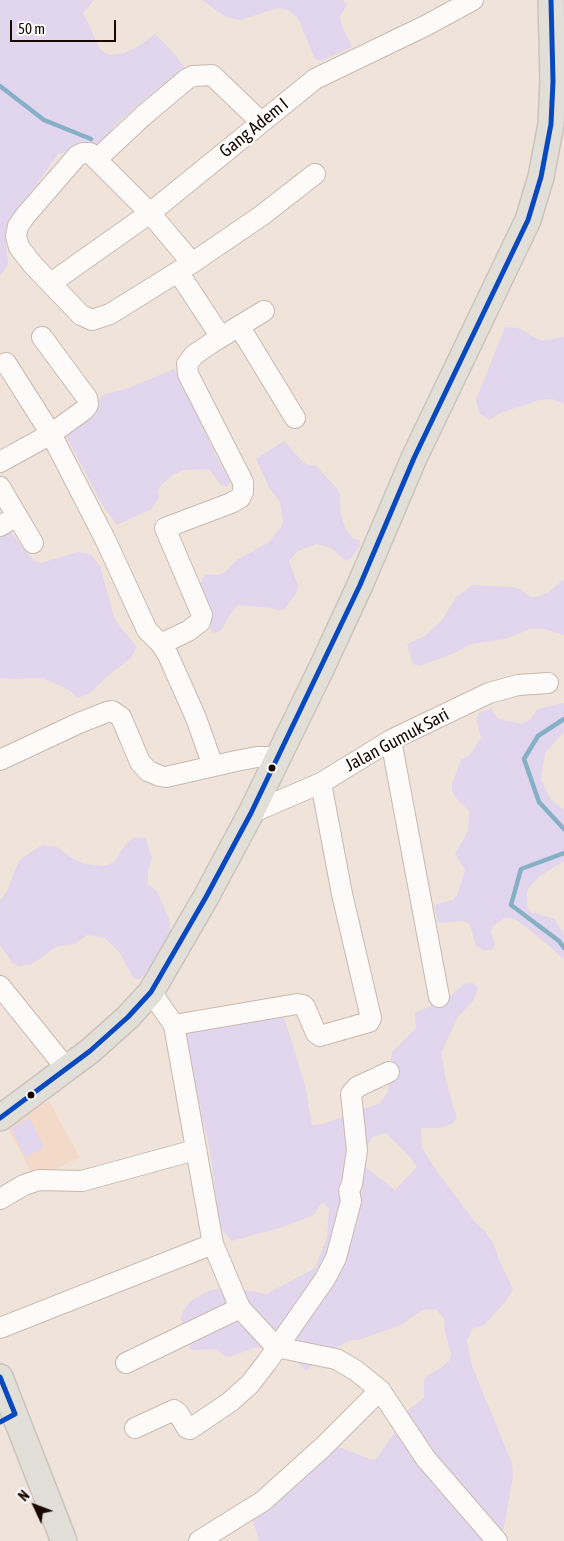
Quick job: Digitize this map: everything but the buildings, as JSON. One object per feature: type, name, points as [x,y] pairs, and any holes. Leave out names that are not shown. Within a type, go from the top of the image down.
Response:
[{"type":"main road","points":[[0,1118],[90,1051],[128,1018],[151,992],[206,897],[251,813],[360,585],[414,458],[528,220],[541,177],[551,124],[558,58],[555,8]]},
{"type":"main road","points":[[0,1377],[7,1418],[64,1541]]},
{"type":"street","name":"Gang Adem I","points":[[51,283],[150,212],[315,79],[425,26],[473,0]]},
{"type":"street","points":[[97,159],[144,115],[186,79],[193,76],[212,75],[261,122]]},
{"type":"street","points":[[221,337],[185,267],[150,212],[90,153],[83,153],[77,156],[18,226],[16,236],[19,247],[33,265],[81,314],[92,320],[110,314],[185,267],[261,216],[315,174]]},
{"type":"street","points":[[161,644],[188,631],[200,622],[202,615],[165,528],[231,503],[240,498],[244,492],[244,482],[188,374],[187,364],[194,355],[264,311]]},
{"type":"street","points":[[239,326],[295,418]]},
{"type":"street","points":[[0,462],[51,434],[88,405],[87,398],[42,337]]},
{"type":"street","points":[[6,363],[51,434],[105,539],[148,630],[168,655],[196,718],[213,766]]},
{"type":"street","points":[[0,487],[33,543]]},
{"type":"street","points":[[0,526],[18,516]]},
{"type":"street","name":"Jalan Gumuk Sari","points":[[251,813],[321,783],[391,740],[489,693],[518,685],[548,683]]},
{"type":"street","points":[[0,760],[79,723],[112,711],[121,716],[140,762],[154,774],[166,777],[257,758],[278,758]]},
{"type":"street","points":[[391,740],[440,997]]},
{"type":"street","points":[[174,1025],[297,1004],[305,1007],[316,1033],[320,1036],[369,1022],[371,1018],[342,894],[321,783]]},
{"type":"street","points":[[0,986],[66,1068]]},
{"type":"street","points":[[151,992],[174,1025],[212,1244],[240,1308],[276,1347],[336,1359],[355,1370],[380,1390],[426,1459],[497,1541]]},
{"type":"street","points":[[135,1428],[174,1410],[187,1428],[190,1429],[230,1402],[250,1384],[267,1362],[325,1278],[336,1258],[351,1202],[349,1191],[352,1184],[357,1150],[351,1094],[356,1087],[389,1072]]},
{"type":"street","points":[[0,1199],[24,1185],[39,1180],[82,1181],[195,1150]]},
{"type":"street","points":[[0,1328],[212,1244]]},
{"type":"street","points":[[126,1363],[240,1308]]},
{"type":"street","points":[[199,1541],[263,1501],[323,1447],[380,1390]]},
{"type":"shaded area","points":[[0,0],[94,0],[83,13],[100,49],[111,55],[124,53],[139,46],[155,34],[175,54],[184,67],[184,73],[164,84],[147,97],[114,126],[104,142],[58,154],[23,204],[6,241],[8,265],[0,276]]},
{"type":"shaded area","points":[[202,0],[343,0],[347,5],[340,16],[342,27],[352,47],[321,61],[315,59],[299,20],[290,11],[278,8],[240,20],[226,17]]},
{"type":"shaded area","points":[[505,327],[518,328],[542,341],[564,337],[564,404],[552,399],[539,400],[500,413],[489,420],[479,413],[476,400]]},
{"type":"shaded area","points":[[174,369],[200,414],[201,422],[216,456],[230,481],[227,487],[221,485],[209,469],[184,470],[171,476],[161,485],[158,491],[159,498],[151,509],[117,525],[103,506],[66,436],[75,427],[87,421],[100,398],[105,394],[126,389]]},
{"type":"shaded area","points":[[284,441],[303,462],[308,465],[315,465],[337,488],[340,495],[341,515],[345,527],[352,538],[360,540],[359,547],[351,558],[346,561],[331,548],[317,544],[298,551],[289,561],[298,585],[297,592],[285,609],[279,611],[272,608],[238,605],[229,616],[223,628],[218,632],[212,633],[198,590],[205,574],[218,575],[224,573],[238,559],[268,543],[281,527],[283,521],[280,502],[269,487],[256,459]]},
{"type":"shaded area","points":[[11,532],[35,561],[41,563],[78,552],[91,555],[100,566],[114,617],[137,647],[131,658],[90,693],[78,698],[69,690],[43,678],[0,678],[0,538]]},
{"type":"shaded area","points":[[564,579],[564,635],[544,629],[530,629],[505,639],[471,644],[452,654],[420,666],[413,664],[407,644],[425,636],[442,620],[456,597],[473,585],[513,587],[520,589],[530,597],[536,597],[549,592]]},
{"type":"shaded area","points":[[564,703],[564,732],[545,753],[541,780],[550,798],[564,810],[564,861],[540,876],[530,886],[527,892],[527,907],[531,912],[555,919],[564,935],[564,960],[546,943],[518,921],[511,918],[504,918],[493,926],[491,932],[495,944],[492,950],[484,950],[476,946],[470,925],[464,921],[438,923],[434,905],[453,900],[457,895],[465,870],[455,854],[468,831],[469,811],[455,797],[452,791],[452,784],[461,760],[471,753],[481,737],[476,718],[479,713],[491,709],[499,719],[522,724],[530,720],[537,709]]},
{"type":"shaded area","points":[[134,837],[146,838],[152,858],[148,871],[148,884],[158,893],[169,919],[171,933],[170,940],[145,974],[140,979],[134,979],[120,953],[105,938],[87,935],[75,944],[55,947],[32,964],[18,966],[12,963],[0,945],[0,901],[7,891],[19,860],[42,845],[57,847],[73,859],[85,864],[104,866],[115,861],[125,845]]},
{"type":"shaded area","points":[[473,983],[478,988],[474,1000],[458,1017],[441,1053],[446,1080],[457,1118],[453,1123],[441,1128],[421,1128],[422,1148],[439,1174],[493,1243],[513,1289],[507,1300],[484,1325],[472,1329],[467,1341],[472,1366],[512,1463],[513,1476],[502,1537],[503,1541],[259,1541],[252,1517],[336,1446],[370,1459],[376,1459],[406,1417],[408,1410],[424,1398],[424,1380],[428,1375],[441,1368],[450,1360],[451,1353],[445,1332],[444,1319],[436,1309],[422,1310],[401,1325],[358,1340],[351,1340],[325,1354],[306,1371],[296,1361],[257,1347],[229,1357],[223,1355],[217,1349],[191,1350],[181,1320],[182,1313],[189,1302],[208,1291],[224,1287],[266,1294],[312,1270],[316,1266],[327,1237],[329,1208],[322,1202],[314,1215],[283,1227],[232,1241],[220,1228],[209,1145],[194,1085],[186,1036],[190,1029],[283,1014],[305,1085],[312,1125],[323,1124],[380,1103],[388,1092],[392,1052],[416,1028],[415,1013],[447,999],[464,984]],"holes":[[[386,1133],[417,1167],[395,1190],[359,1162],[372,1137]]]},
{"type":"shaded area","points":[[49,1101],[80,1158],[34,1178],[6,1124]]},
{"type":"shaded area","points":[[30,1118],[44,1148],[25,1157],[11,1128]]},
{"type":"waterway","points":[[0,86],[44,120],[91,139]]},
{"type":"waterway","points":[[564,719],[538,736],[524,759],[539,802],[564,829]]},
{"type":"waterway","points":[[564,853],[521,869],[511,905],[559,941],[564,948]]},
{"type":"transit line","points":[[0,1118],[90,1051],[128,1017],[151,992],[206,897],[251,813],[360,585],[414,458],[528,220],[541,177],[551,124],[553,81],[551,0]]},
{"type":"transit line","points":[[0,1377],[15,1414],[0,1422]]}]
